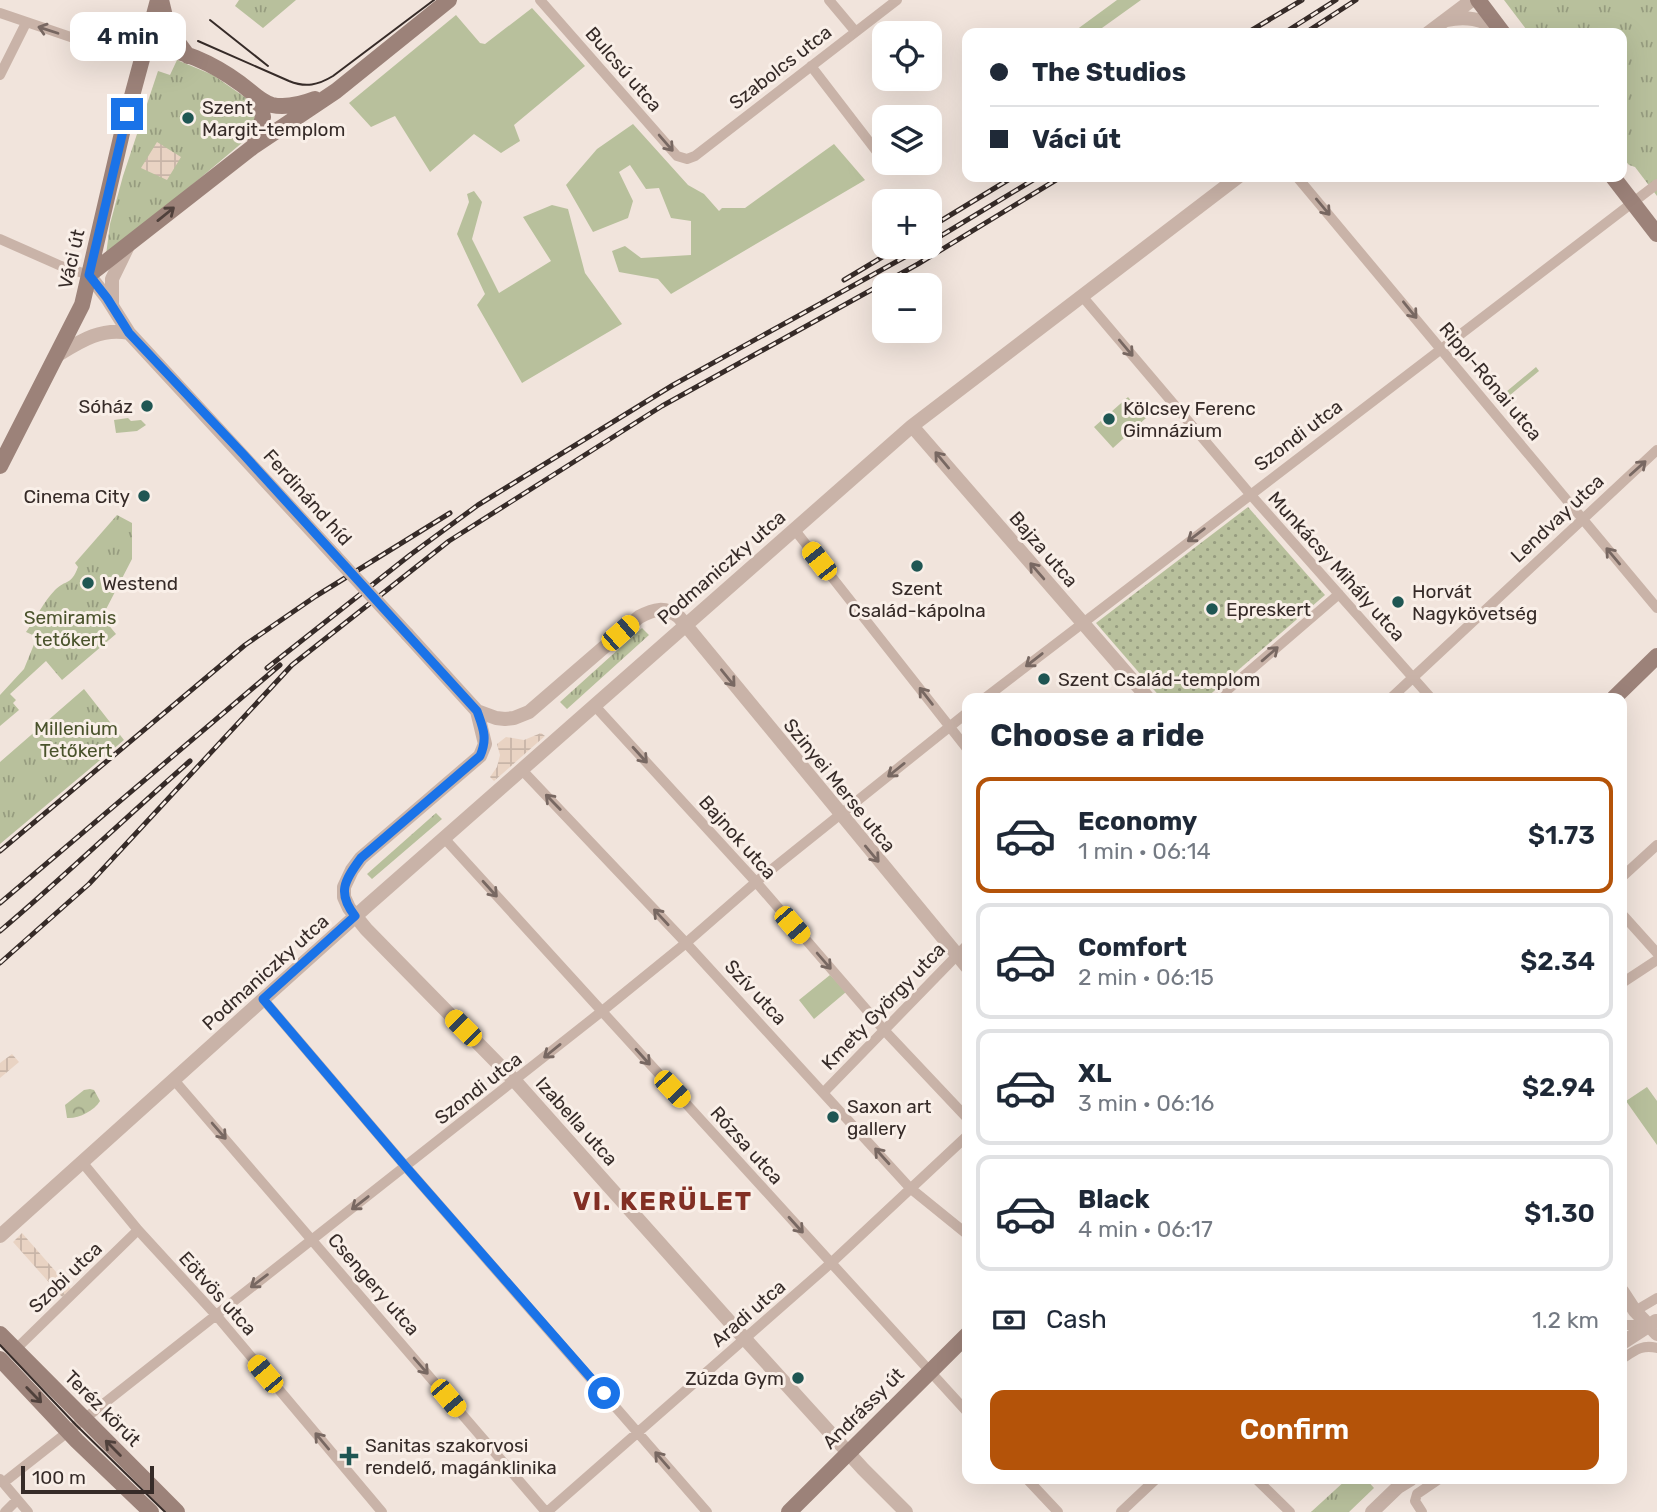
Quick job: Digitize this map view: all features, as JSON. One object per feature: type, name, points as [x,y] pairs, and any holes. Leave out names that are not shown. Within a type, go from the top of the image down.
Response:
[{"type":"main road","name":"Váci út","points":[[0,466],[6,440],[80,310],[122,133],[159,0]]},
{"type":"main road","name":"Váci út","points":[[159,0],[168,29],[188,56]]},
{"type":"main road","points":[[89,275],[254,146],[335,91],[449,0]]},
{"type":"main road","points":[[1478,0],[1499,28]]},
{"type":"main road","points":[[145,47],[164,48],[188,56],[227,75],[259,99],[271,104],[287,106],[312,101],[335,91]]},
{"type":"main road","points":[[254,146],[263,117],[259,99]]},
{"type":"main road","points":[[1617,182],[1657,234]]},
{"type":"main road","points":[[1619,693],[1657,656]]},
{"type":"main road","name":"Teréz körút","points":[[0,1334],[177,1512]]},
{"type":"main road","name":"Andrássy út","points":[[789,1512],[962,1340]]},
{"type":"main road","name":"Teréz körút","points":[[0,1359],[149,1511]]},
{"type":"street","name":"Bulcsú utca","points":[[540,0],[677,156],[684,159]]},
{"type":"street","points":[[829,0],[855,31]]},
{"type":"street","name":"Szabolcs utca","points":[[684,159],[695,156],[897,0]]},
{"type":"street","points":[[1435,28],[1472,0]]},
{"type":"street","points":[[0,13],[103,48],[145,47]]},
{"type":"street","points":[[1446,20],[1478,18],[1496,28]]},
{"type":"street","points":[[0,75],[26,23]]},
{"type":"street","points":[[811,66],[872,145]]},
{"type":"street","name":"Podmaniczky utca","points":[[0,1236],[355,916],[912,426],[1231,182]]},
{"type":"street","name":"Rippl-Rónai utca","points":[[1301,182],[1657,608]]},
{"type":"street","name":"Szondi utca","points":[[991,693],[1657,184]]},
{"type":"street","points":[[0,239],[61,266],[89,275]]},
{"type":"street","points":[[113,307],[112,279],[129,244]]},
{"type":"street","name":"Ferdinánd híd","points":[[89,275],[129,333],[475,709],[485,744],[480,756],[361,858],[344,887],[344,897],[355,916]]},
{"type":"street","name":"Munkácsy Mihály utca","points":[[1082,296],[1250,494],[1427,693]]},
{"type":"street","points":[[56,356],[100,333],[129,333]]},
{"type":"street","name":"Bajza utca","points":[[912,426],[1144,693]]},
{"type":"street","name":"Lendvay utca","points":[[1396,693],[1657,450]]},
{"type":"street","points":[[794,529],[962,742]]},
{"type":"street","points":[[1224,693],[1339,593]]},
{"type":"street","points":[[475,709],[505,719],[529,712],[639,617],[652,610],[670,610],[684,625]]},
{"type":"street","name":"Szinyei Merse utca","points":[[684,625],[962,961]]},
{"type":"street","name":"Bajnok utca","points":[[594,705],[756,882],[884,1030],[962,1113]]},
{"type":"street","name":"Szondi utca","points":[[2,1481],[515,1081],[962,717]]},
{"type":"street","name":"Szív utca","points":[[522,769],[687,943],[910,1188],[962,1230]]},
{"type":"street","name":"Rózsa utca","points":[[444,838],[962,1406]]},
{"type":"street","points":[[1627,872],[1657,845]]},
{"type":"street","name":"Izabella utca","points":[[355,916],[515,1081],[745,1339],[906,1512]]},
{"type":"street","points":[[1627,920],[1657,953]]},
{"type":"street","name":"Kmety György utca","points":[[824,1092],[962,951]]},
{"type":"street","points":[[1627,980],[1657,960]]},
{"type":"street","points":[[263,999],[707,1512]]},
{"type":"street","name":"Csengery utca","points":[[174,1080],[546,1512]]},
{"type":"street","name":"Aradi utca","points":[[546,1512],[831,1263],[962,1140]]},
{"type":"street","name":"Eötvös utca","points":[[82,1162],[138,1230],[216,1314],[382,1512]]},
{"type":"street","name":"Szobi utca","points":[[15,1350],[138,1230]]},
{"type":"street","points":[[1635,1311],[1657,1298]]},
{"type":"street","points":[[1627,1299],[1635,1311],[1656,1327],[1657,1346],[1639,1348],[1627,1356]]},
{"type":"street","points":[[1627,1325],[1656,1327]]},
{"type":"street","points":[[1627,1341],[1656,1327]]},
{"type":"street","points":[[2,1481],[28,1512]]},
{"type":"street","points":[[1032,1484],[1058,1512]]},
{"type":"street","points":[[1121,1512],[1151,1484]]},
{"type":"street","points":[[1261,1484],[1290,1512]]},
{"type":"street","points":[[1372,1512],[1393,1484]]},
{"type":"street","points":[[1422,1512],[1415,1501],[1416,1493],[1431,1484]]},
{"type":"street","points":[[5,1512],[17,1500]]},
{"type":"green space","points":[[239,0],[296,0],[263,28],[235,6]]},
{"type":"green space","points":[[1117,0],[1141,0],[1102,28],[1079,28]]},
{"type":"green space","points":[[1504,0],[1657,0],[1657,196],[1635,167],[1627,163],[1627,28],[1525,28]]},
{"type":"green space","points":[[532,8],[585,66],[514,125],[520,141],[501,153],[474,134],[430,172],[395,116],[371,127],[349,103],[456,15],[480,43],[485,44]]},
{"type":"green space","points":[[177,60],[213,75],[256,105],[256,131],[106,255],[110,224],[123,176],[158,71],[170,75]]},
{"type":"green space","points":[[633,124],[688,185],[704,194],[719,211],[722,208],[745,208],[834,144],[865,180],[671,294],[658,279],[619,272],[612,251],[625,246],[641,258],[691,255],[691,221],[671,218],[659,188],[646,189],[630,165],[619,172],[633,201],[628,218],[593,232],[566,185],[597,149]]},
{"type":"green space","points":[[474,191],[482,202],[472,239],[499,293],[551,261],[523,217],[552,205],[568,209],[585,273],[622,324],[522,383],[477,305],[485,294],[457,234],[469,202],[467,194]]},
{"type":"green space","points":[[1536,367],[1539,371],[1503,401],[1500,397]]},
{"type":"green space","points":[[1128,397],[1146,418],[1113,448],[1094,427]]},
{"type":"green space","points":[[128,418],[131,421],[141,420],[146,425],[137,431],[116,433],[114,420]]},
{"type":"green space","name":"Epreskert","points":[[1248,507],[1325,595],[1212,693],[1157,693],[1096,623]]},
{"type":"green space","name":"Semiramis tetőkert","points":[[117,515],[132,523],[132,559],[102,617],[116,634],[62,680],[46,661],[10,694],[16,700],[13,703],[19,710],[0,726],[0,695],[24,669],[37,637],[26,632],[51,594],[73,577],[78,567],[75,563]]},
{"type":"green space","points":[[642,628],[649,635],[567,709],[560,702]]},
{"type":"green space","name":"Millenium Tetőkert","points":[[84,689],[124,740],[0,844],[0,762]]},
{"type":"green space","points":[[436,813],[442,819],[372,879],[367,874]]},
{"type":"green space","points":[[830,975],[846,992],[814,1019],[799,1000]]},
{"type":"green space","points":[[1647,1087],[1657,1101],[1657,1145],[1627,1102]]},
{"type":"green space","points":[[84,1090],[94,1090],[100,1101],[97,1105],[81,1116],[67,1118],[65,1105]]},
{"type":"green space","points":[[1342,1484],[1370,1484],[1374,1488],[1349,1512],[1311,1512]]},
{"type":"shaded area","points":[[157,142],[181,157],[167,180],[141,168]]},
{"type":"shaded area","points":[[541,733],[545,736],[494,781],[490,777],[497,767],[500,755],[497,744],[506,737],[524,740]]},
{"type":"shaded area","points":[[12,1054],[19,1062],[0,1078],[0,1063]]},
{"type":"shaded area","points":[[22,1233],[71,1289],[62,1297],[13,1242]]},
{"type":"tram line","points":[[198,41],[289,81],[312,85],[333,76],[434,0]]},
{"type":"tram line","points":[[210,20],[268,66]]},
{"type":"tram line","points":[[0,1345],[76,1425],[165,1512]]},
{"type":"railway","points":[[1255,28],[1302,0]]},
{"type":"railway","points":[[1292,28],[1336,0]]},
{"type":"railway","points":[[1313,28],[1356,0]]},
{"type":"railway","points":[[942,220],[1005,182]]},
{"type":"railway","points":[[942,235],[1030,182]]},
{"type":"railway","points":[[0,963],[89,884],[292,665],[449,541],[662,406],[918,264],[1053,182]]},
{"type":"railway","points":[[844,280],[879,259]]},
{"type":"railway","points":[[267,668],[478,505],[673,385],[901,259]]},
{"type":"railway","points":[[0,851],[245,645],[316,596],[450,513]]},
{"type":"railway","points":[[0,903],[280,665]]},
{"type":"railway","points":[[0,931],[190,761]]},
{"type":"place","name":"Szent Margit-templom","points":[[188,118]]},
{"type":"place","name":"Sóház","points":[[147,406]]},
{"type":"place","name":"Kölcsey Ferenc Gimnázium","points":[[1109,419]]},
{"type":"place","name":"Cinema City","points":[[144,496]]},
{"type":"place","name":"Szent Család-kápolna","points":[[917,566]]},
{"type":"place","name":"Westend","points":[[88,583]]},
{"type":"place","name":"Horvát Nagykövetség","points":[[1398,602]]},
{"type":"place","name":"Epreskert","points":[[1212,609]]},
{"type":"place","name":"Szent Család-templom","points":[[1044,679]]},
{"type":"place","name":"Saxon art gallery","points":[[833,1117]]},
{"type":"place","name":"Zúzda Gym","points":[[798,1378]]},
{"type":"place","name":"Sanitas szakorvosi rendelő, magánklinika","points":[[349,1456]]},
{"type":"district","name":"VI. KERÜLET","points":[[663,1201]]},
{"type":"route","points":[[127,114],[89,275],[129,333],[477,711],[483,727],[485,744],[480,756],[361,858],[352,870],[344,887],[344,897],[345,903],[355,916],[263,999],[604,1393]]}]
